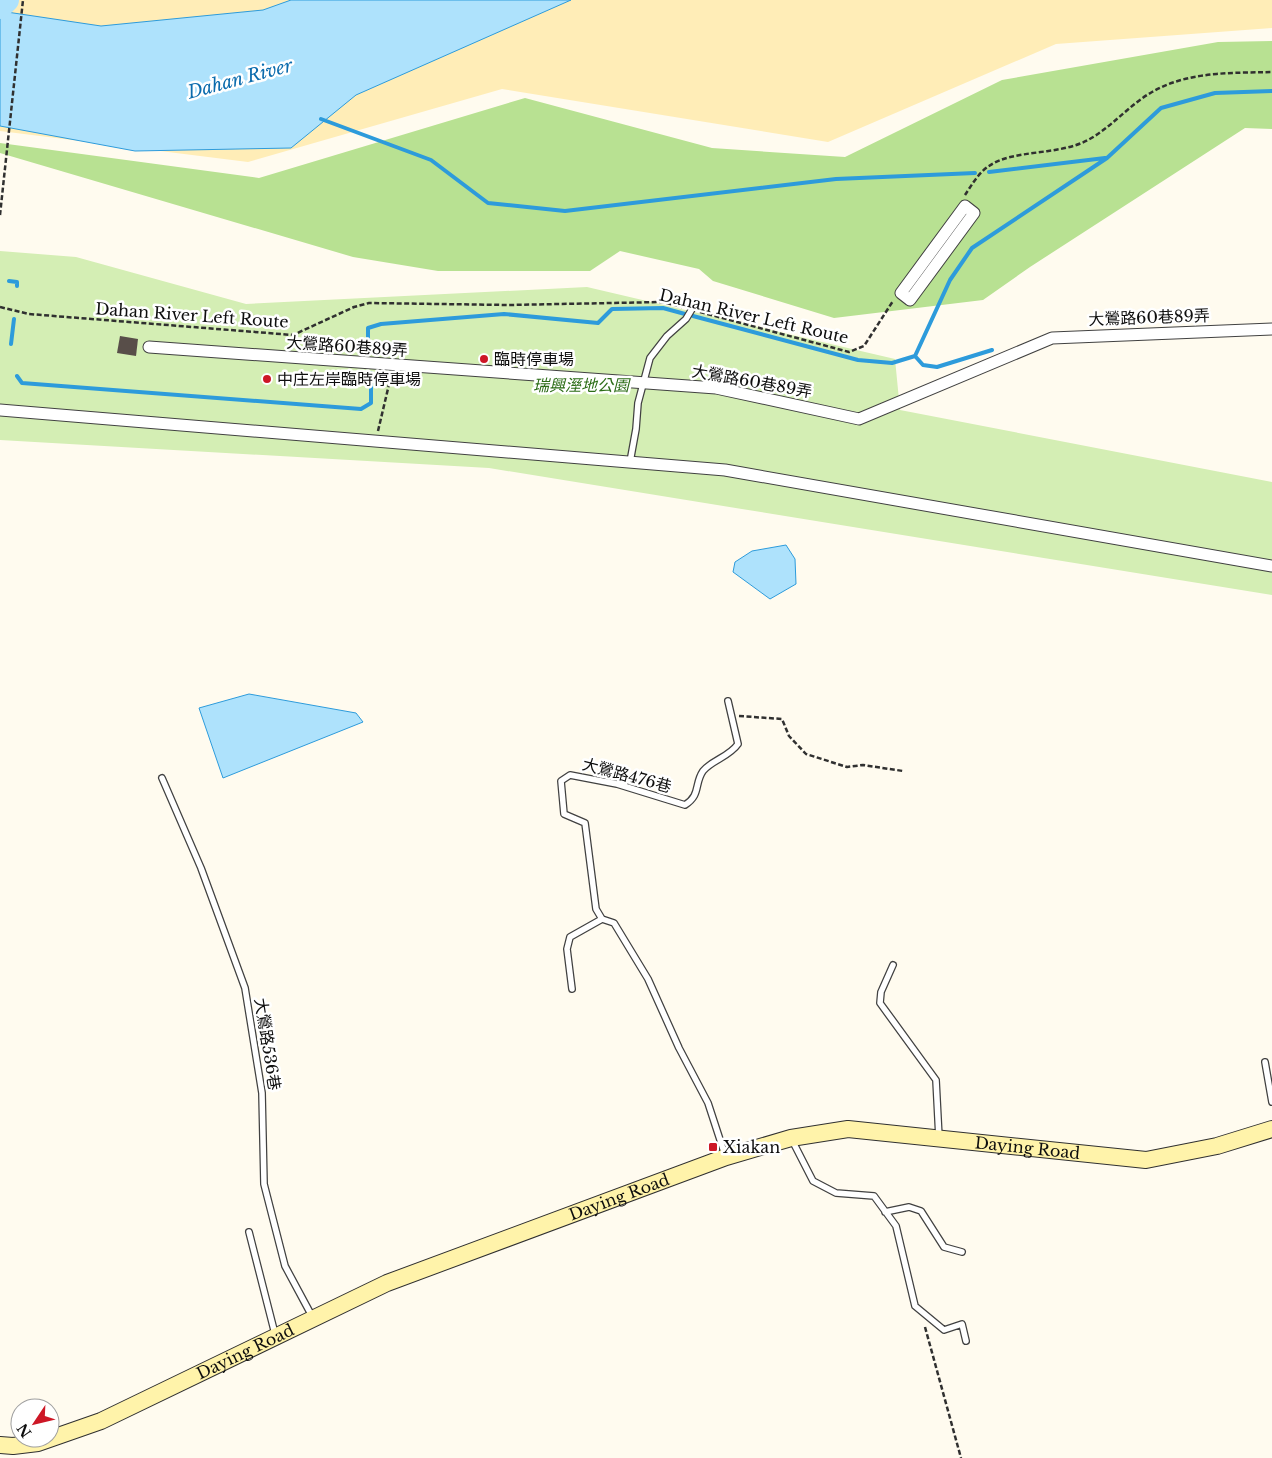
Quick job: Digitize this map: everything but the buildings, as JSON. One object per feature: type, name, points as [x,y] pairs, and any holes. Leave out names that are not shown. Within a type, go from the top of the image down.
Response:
[{"type":"street","points":[[965,201],[974,213],[910,300],[901,293],[965,201]]},
{"type":"street","name":"大鶯路60巷89弄","points":[[149,347],[716,388],[859,419],[1052,338],[1272,329]]},
{"type":"street","points":[[0,410],[725,470],[1272,566]]},
{"type":"street","name":"Daying Road","points":[[0,1445],[13,1446],[38,1443],[101,1421],[387,1284],[726,1157],[791,1138],[848,1129],[1146,1160],[1217,1146],[1272,1129]]},
{"type":"lane","points":[[630,462],[636,429],[638,403],[650,358],[667,336],[686,319],[692,309]]},
{"type":"lane","name":"大鶯路476巷","points":[[602,919],[596,909],[585,822],[564,814],[561,781],[570,775],[617,784],[685,806],[694,800],[704,771],[733,752],[738,744],[728,701]]},
{"type":"lane","name":"大鶯路536巷","points":[[162,778],[201,868],[245,988],[262,1093],[264,1184],[285,1266],[314,1320]]},
{"type":"lane","points":[[572,989],[567,949],[570,937],[602,919],[614,922],[648,979],[679,1048],[708,1103],[726,1157]]},
{"type":"lane","points":[[893,964],[881,992],[880,1003],[936,1080],[939,1138]]},
{"type":"lane","points":[[1265,1062],[1272,1102]]},
{"type":"lane","points":[[791,1138],[813,1181],[836,1193],[874,1196],[896,1226],[915,1306],[944,1330],[962,1324],[966,1341]]},
{"type":"lane","points":[[885,1212],[908,1207],[921,1211],[944,1247],[962,1252]]},
{"type":"lane","points":[[249,1232],[276,1338]]},
{"type":"path","points":[[0,215],[23,0]]},
{"type":"path","points":[[965,201],[988,166],[1003,159],[1058,151],[1088,140],[1153,91],[1177,81],[1214,74],[1272,72]]},
{"type":"path","name":"Dahan River Left Route","points":[[0,307],[29,314],[292,335],[354,307],[369,303],[508,305],[663,302],[849,352],[864,346],[894,298]]},
{"type":"path","points":[[376,440],[394,366]]},
{"type":"path","points":[[733,716],[782,719],[789,736],[806,754],[847,767],[863,765],[903,771]]},
{"type":"path","points":[[915,1306],[924,1324],[961,1458]]},
{"type":"green space","points":[[1272,41],[1272,129],[1245,128],[1030,267],[983,300],[834,318],[713,281],[699,269],[620,251],[590,271],[438,271],[353,257],[0,153],[0,143],[259,178],[525,98],[712,148],[845,157],[1002,80],[1218,42]]},
{"type":"green space","name":"瑞興溼地公園","points":[[0,251],[76,257],[246,304],[587,287],[895,359],[900,410],[1272,482],[1272,595],[489,468],[0,440]]},
{"type":"sand","points":[[0,0],[1272,0],[1272,28],[1056,44],[828,142],[502,89],[248,162],[0,131]]},
{"type":"water","name":"Dahan River","points":[[291,0],[571,0],[356,95],[291,148],[135,151],[0,126],[0,11],[101,26],[263,10]]},
{"type":"water","points":[[786,545],[795,559],[796,584],[770,599],[733,572],[735,562],[752,551]]},
{"type":"water","points":[[249,694],[356,713],[363,722],[223,778],[199,708]]},
{"type":"waterway","points":[[0,7],[7,0]]},
{"type":"waterway","points":[[693,316],[858,360],[892,363],[915,356],[950,280],[972,248],[1107,158],[1161,108],[1215,93],[1272,91]]},
{"type":"waterway","points":[[321,119],[431,160],[488,203],[565,211],[836,179],[975,173]]},
{"type":"waterway","points":[[989,172],[1105,158]]},
{"type":"waterway","points":[[9,281],[17,282],[17,286]]},
{"type":"waterway","points":[[368,351],[368,328],[381,324],[504,314],[598,323],[612,309],[663,308],[685,314]]},
{"type":"waterway","points":[[11,344],[14,319]]},
{"type":"waterway","points":[[915,356],[923,365],[937,367],[992,350]]},
{"type":"waterway","points":[[17,376],[22,383],[361,409],[371,403],[371,373]]},
{"type":"place","name":"臨時停車場","points":[[484,359]]},
{"type":"place","name":"中庄左岸臨時停車場","points":[[267,379]]},
{"type":"place","name":"Xiakan","points":[[713,1147]]}]
